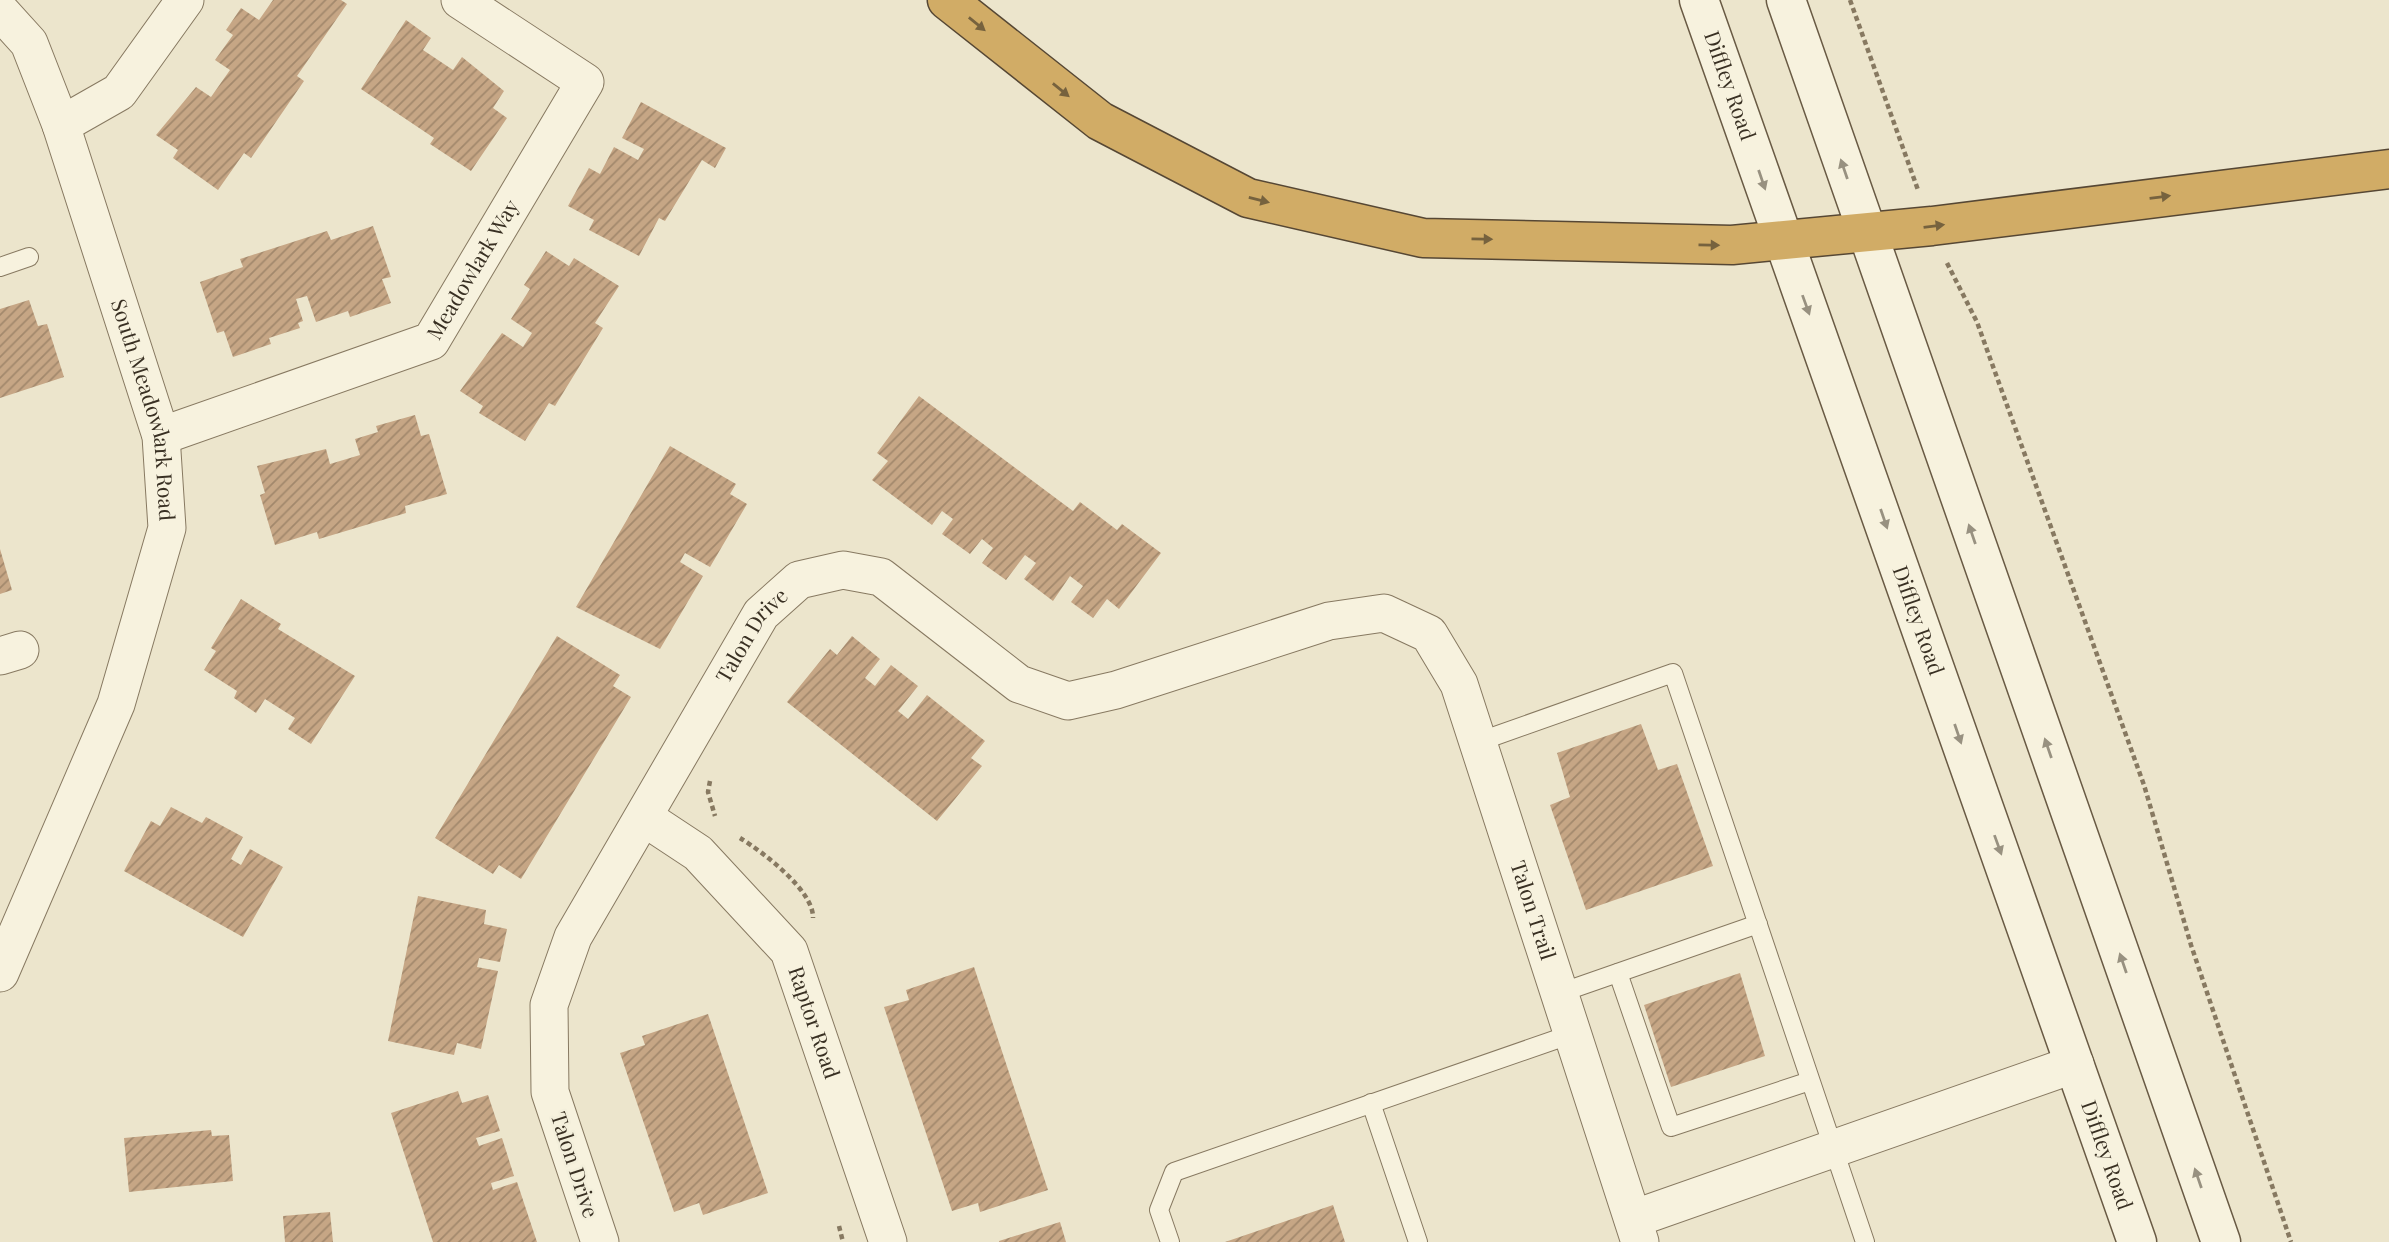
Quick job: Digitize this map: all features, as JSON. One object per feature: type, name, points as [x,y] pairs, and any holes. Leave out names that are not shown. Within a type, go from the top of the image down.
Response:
[{"type":"highway","points":[[947,0],[1100,121],[1248,198],[1423,238],[1731,246],[1932,226],[2389,169]]},
{"type":"main road","name":"Diffley Road","points":[[1699,0],[2137,1242]]},
{"type":"main road","points":[[1786,0],[2221,1242]]},
{"type":"street","points":[[61,125],[120,92],[185,0]]},
{"type":"street","name":"Meadowlark Way","points":[[160,436],[431,341],[585,82],[460,0]]},
{"type":"street","name":"South Meadowlark Road","points":[[0,11],[29,43],[61,125],[160,436],[167,528],[116,704],[0,973]]},
{"type":"street","name":"Talon Drive","points":[[600,1242],[550,1092],[549,1005],[573,937],[645,818],[761,614],[799,580],[843,570],[881,577],[1019,684],[1068,701],[1116,690],[1329,621],[1384,613]]},
{"type":"street","name":"Talon Trail","points":[[1384,613],[1429,634],[1460,684],[1636,1231]]},
{"type":"street","name":"Raptor Road","points":[[645,818],[698,853],[789,951],[888,1242]]},
{"type":"street","points":[[1636,1231],[1833,1149],[2076,1064]]},
{"type":"lane","points":[[0,267],[29,257]]},
{"type":"lane","points":[[1478,742],[1673,673],[1865,1242]]},
{"type":"lane","points":[[1560,993],[1758,924]]},
{"type":"lane","points":[[1618,973],[1671,1127],[1810,1081]]},
{"type":"lane","points":[[1170,1242],[1159,1210],[1174,1172],[1572,1034]]},
{"type":"lane","points":[[1371,1103],[1418,1242]]},
{"type":"path","points":[[1850,0],[1932,226],[1955,281],[1977,322],[2144,785],[2191,944],[2291,1242]]},
{"type":"building","points":[[273,0],[341,0],[347,4],[297,76],[304,81],[251,158],[244,153],[218,190],[173,158],[178,150],[156,135],[196,87],[211,97],[230,70],[215,60],[233,35],[226,30],[241,8],[259,20]]},
{"type":"building","points":[[406,20],[431,38],[423,50],[453,70],[462,57],[504,91],[493,108],[507,118],[471,171],[430,144],[434,138],[361,89]]},
{"type":"building","points":[[641,102],[726,148],[715,168],[702,160],[665,221],[659,218],[639,256],[589,230],[594,220],[568,206],[589,168],[600,174],[614,147],[638,160],[644,149],[622,138]]},
{"type":"building","points":[[373,226],[391,277],[382,279],[391,303],[350,317],[348,311],[316,322],[307,296],[296,299],[303,321],[298,323],[300,328],[269,338],[271,344],[233,357],[224,331],[217,333],[200,282],[243,267],[240,259],[327,231],[331,240]]},
{"type":"building","points":[[546,251],[569,266],[574,258],[619,286],[595,323],[603,328],[555,406],[549,403],[525,441],[479,413],[483,406],[460,391],[502,333],[523,347],[532,333],[511,319],[530,289],[524,285]]},
{"type":"building","points":[[29,300],[38,326],[47,324],[64,377],[0,398],[0,309]]},
{"type":"building","points":[[919,396],[1073,511],[1080,502],[1117,530],[1122,524],[1161,553],[1119,609],[1107,599],[1093,618],[1071,602],[1083,586],[1070,576],[1053,601],[1024,579],[1036,563],[1025,555],[1006,580],[982,563],[993,548],[982,539],[970,554],[942,534],[953,519],[942,511],[932,525],[872,480],[888,461],[877,453]]},
{"type":"building","points":[[415,415],[421,436],[429,434],[447,494],[405,506],[406,513],[319,539],[317,532],[275,545],[260,495],[265,493],[257,466],[326,449],[330,464],[360,455],[355,439],[378,432],[376,426]]},
{"type":"building","points":[[670,446],[736,484],[730,494],[747,504],[710,567],[685,553],[680,562],[703,576],[660,649],[576,607]]},
{"type":"building","points":[[0,549],[12,590],[0,594]]},
{"type":"building","points":[[241,599],[281,624],[278,629],[355,676],[311,744],[288,729],[295,718],[265,699],[256,713],[234,698],[237,691],[204,670],[216,651],[211,648]]},
{"type":"building","points":[[557,636],[620,675],[613,686],[631,697],[521,879],[499,865],[493,874],[435,838]]},
{"type":"building","points":[[852,636],[880,659],[865,678],[875,686],[891,665],[918,686],[898,711],[908,719],[927,695],[985,741],[971,758],[982,766],[937,821],[787,702],[830,649],[837,655]]},
{"type":"building","points":[[1641,724],[1658,770],[1677,764],[1713,866],[1586,910],[1550,805],[1570,797],[1557,753]]},
{"type":"building","points":[[171,807],[202,823],[206,817],[243,837],[231,859],[241,865],[250,849],[283,867],[243,937],[124,871],[151,821],[160,826]]},
{"type":"building","points":[[418,896],[486,910],[484,924],[507,929],[500,962],[479,958],[477,967],[498,971],[481,1049],[457,1043],[454,1055],[388,1041]]},
{"type":"building","points":[[974,967],[1048,1190],[980,1212],[978,1203],[952,1211],[884,1007],[909,1000],[906,990]]},
{"type":"building","points":[[1740,973],[1765,1056],[1671,1087],[1644,1005]]},
{"type":"building","points":[[708,1014],[768,1193],[703,1215],[699,1203],[674,1212],[620,1053],[645,1045],[642,1036]]},
{"type":"building","points":[[458,1091],[462,1103],[488,1095],[500,1131],[476,1138],[479,1146],[502,1138],[514,1176],[491,1183],[493,1190],[517,1182],[537,1242],[433,1242],[391,1113]]},
{"type":"building","points":[[211,1130],[212,1136],[229,1135],[233,1181],[129,1192],[124,1138]]},
{"type":"building","points":[[1333,1205],[1345,1242],[1225,1242]]},
{"type":"building","points":[[330,1212],[333,1242],[285,1242],[283,1216]]},
{"type":"building","points":[[1060,1222],[1066,1242],[999,1242],[999,1241]]}]
